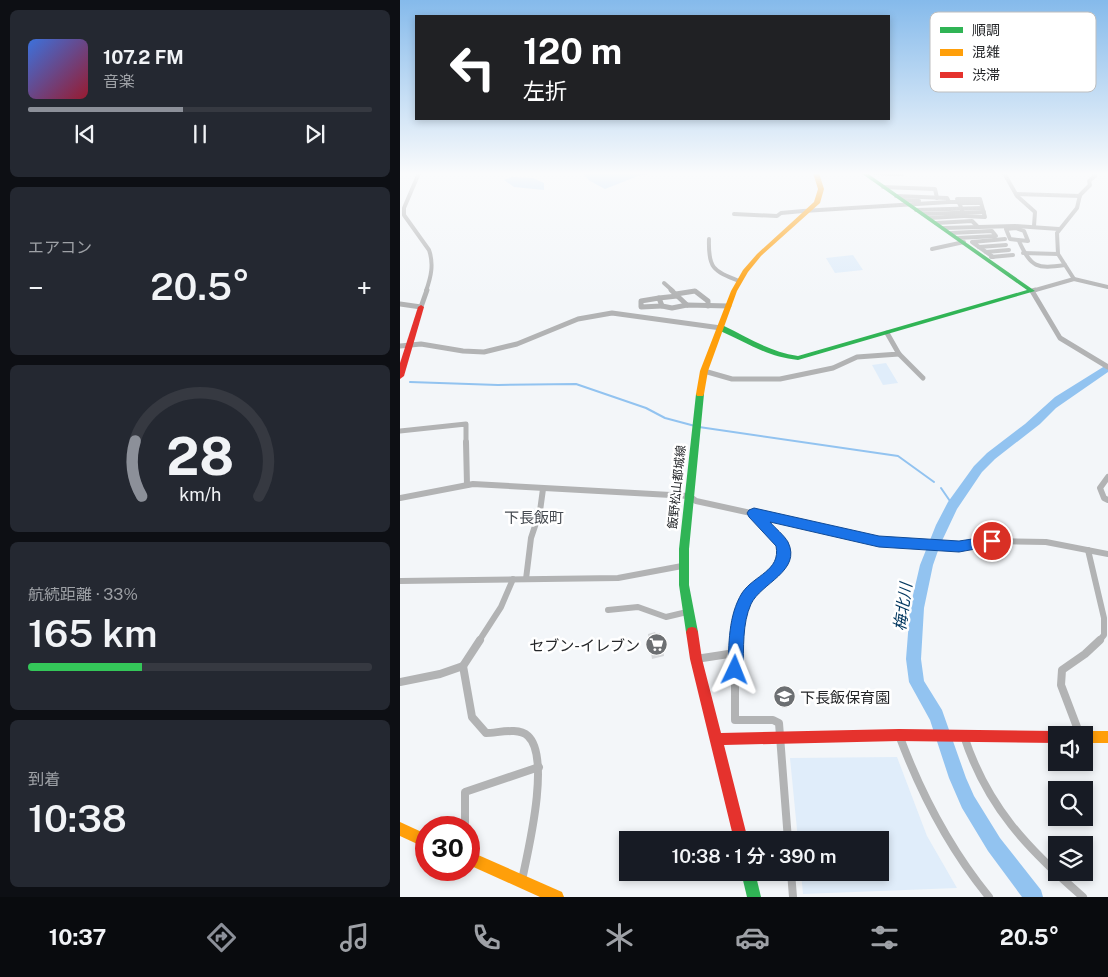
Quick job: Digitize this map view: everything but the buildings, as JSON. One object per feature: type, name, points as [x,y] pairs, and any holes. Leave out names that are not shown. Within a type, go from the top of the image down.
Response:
[{"type":"street","points":[[400,376],[433,266],[432,256],[426,244],[408,222],[405,215]]},
{"type":"street","points":[[752,215],[779,215]]},
{"type":"street","name":"飯野松山都城線","points":[[739,831],[696,658],[687,612],[682,566],[688,496],[704,371],[729,306],[745,271],[759,255],[804,215]]},
{"type":"street","points":[[875,215],[972,221]]},
{"type":"street","points":[[924,215],[989,256],[1013,255]]},
{"type":"street","points":[[931,215],[932,248]]},
{"type":"street","points":[[930,219],[935,215]]},
{"type":"street","points":[[930,219],[935,215]]},
{"type":"street","points":[[930,219],[943,215]]},
{"type":"street","points":[[930,219],[943,215]]},
{"type":"street","points":[[930,219],[943,215]]},
{"type":"street","points":[[967,215],[977,226]]},
{"type":"street","points":[[1034,226],[1035,215]]},
{"type":"street","points":[[1071,215],[1059,229],[1056,240],[1058,254],[1074,279]]},
{"type":"street","points":[[930,219],[992,231],[996,236],[930,219]]},
{"type":"street","points":[[930,219],[977,226],[1034,226],[1059,229]]},
{"type":"street","points":[[1016,228],[1024,231],[1028,241],[1019,241],[1010,238],[1006,229],[1016,228]]},
{"type":"street","points":[[708,239],[708,260],[713,269],[740,281]]},
{"type":"street","points":[[1005,239],[972,242],[1032,291],[1060,338],[1108,367]]},
{"type":"street","points":[[1019,241],[1023,252],[1034,267],[1039,269],[1065,265]]},
{"type":"street","points":[[979,247],[1006,244]]},
{"type":"street","points":[[989,256],[1008,250]]},
{"type":"street","points":[[1023,252],[1058,254]]},
{"type":"street","points":[[400,346],[410,344],[474,352],[496,350],[526,340],[579,317],[612,313],[721,328],[738,335],[762,352],[790,358],[811,356],[1074,279],[1108,287]]},
{"type":"street","points":[[664,283],[687,305]]},
{"type":"street","points":[[708,306],[708,301],[695,291],[641,301],[641,307],[729,306]]},
{"type":"street","points":[[659,298],[662,306]]},
{"type":"street","points":[[400,304],[421,307]]},
{"type":"street","points":[[887,333],[899,354],[923,378]]},
{"type":"street","points":[[704,371],[732,380],[780,379],[833,368],[857,358],[899,354]]},
{"type":"street","points":[[400,431],[466,424],[467,485]]},
{"type":"street","points":[[1108,477],[1100,488],[1104,498],[1108,500]]},
{"type":"street","points":[[400,498],[467,485],[542,489],[562,488],[688,496],[696,501],[879,542],[955,546],[1018,540],[1046,542],[1108,554]]},
{"type":"street","points":[[526,579],[532,538],[540,511],[542,489]]},
{"type":"street","points":[[754,513],[782,544],[783,562],[779,569],[756,586],[747,598],[738,624],[735,653],[735,720],[773,720],[779,723],[787,831]]},
{"type":"street","points":[[1078,726],[1061,685],[1060,677],[1062,670],[1097,644],[1105,633],[1105,619],[1088,550]]},
{"type":"street","points":[[400,581],[618,578],[682,566]]},
{"type":"street","points":[[400,682],[440,674],[463,666],[501,607],[513,579]]},
{"type":"street","points":[[608,610],[638,607],[666,617],[687,612]]},
{"type":"street","points":[[696,658],[735,653]]},
{"type":"street","points":[[463,666],[472,717],[477,723],[486,732],[510,731],[527,735],[534,741],[539,767],[538,792],[522,880]]},
{"type":"street","points":[[900,735],[911,770],[927,806],[954,851],[989,897]]},
{"type":"street","points":[[717,739],[900,735],[1048,736]]},
{"type":"street","points":[[962,736],[984,784],[1010,826],[1051,869],[1083,897]]},
{"type":"street","points":[[1093,736],[1108,737]]},
{"type":"street","points":[[465,816],[465,792],[539,767]]},
{"type":"street","points":[[400,829],[415,836]]},
{"type":"street","points":[[480,863],[558,897]]},
{"type":"street","points":[[750,881],[754,897]]},
{"type":"street","points":[[792,881],[793,897]]},
{"type":"shaded area","points":[[853,255],[863,270],[835,273],[826,258]]},
{"type":"shaded area","points":[[886,363],[898,383],[883,385],[872,365]]},
{"type":"shaded area","points":[[897,757],[927,836],[957,888],[803,894],[802,881],[889,881],[889,831],[797,831],[790,758]]},
{"type":"waterway","name":"梅北川","points":[[1034,897],[994,845],[968,802],[957,778],[936,716],[917,682],[913,659],[917,608],[926,565],[933,545],[952,506],[978,469],[991,456],[1036,421],[1052,405],[1108,367]]},
{"type":"waterway","points":[[410,382],[498,385],[576,384],[646,408],[665,418],[695,426]]},
{"type":"waterway","points":[[699,427],[898,456],[934,482]]},
{"type":"waterway","points":[[941,488],[952,504]]},
{"type":"traffic: fast","points":[[923,215],[1032,291]]},
{"type":"traffic: fast","points":[[721,328],[766,351],[786,357],[798,358],[1032,291]]},
{"type":"traffic: fast","points":[[692,632],[684,585],[684,549],[700,394]]},
{"type":"traffic: fast","points":[[750,881],[754,897]]},
{"type":"traffic: slow","points":[[700,394],[704,371],[734,291],[745,271],[759,255],[804,215]]},
{"type":"traffic: slow","points":[[1093,737],[1108,737]]},
{"type":"traffic: slow","points":[[400,829],[415,836]]},
{"type":"traffic: slow","points":[[480,863],[557,897]]},
{"type":"traffic: jam","points":[[400,376],[421,307]]},
{"type":"traffic: jam","points":[[692,632],[696,659],[739,831]]},
{"type":"traffic: jam","points":[[717,739],[899,735],[1048,737]]},
{"type":"place","name":"セブン-イレブン","points":[[656,645]]},
{"type":"place","name":"下長飯保育園","points":[[784,697]]},
{"type":"district","name":"下長飯町","points":[[534,517]]},
{"type":"route","points":[[735,670],[738,624],[742,609],[756,586],[779,569],[783,562],[784,552],[782,544],[754,513],[879,542],[959,547],[992,541]]}]
